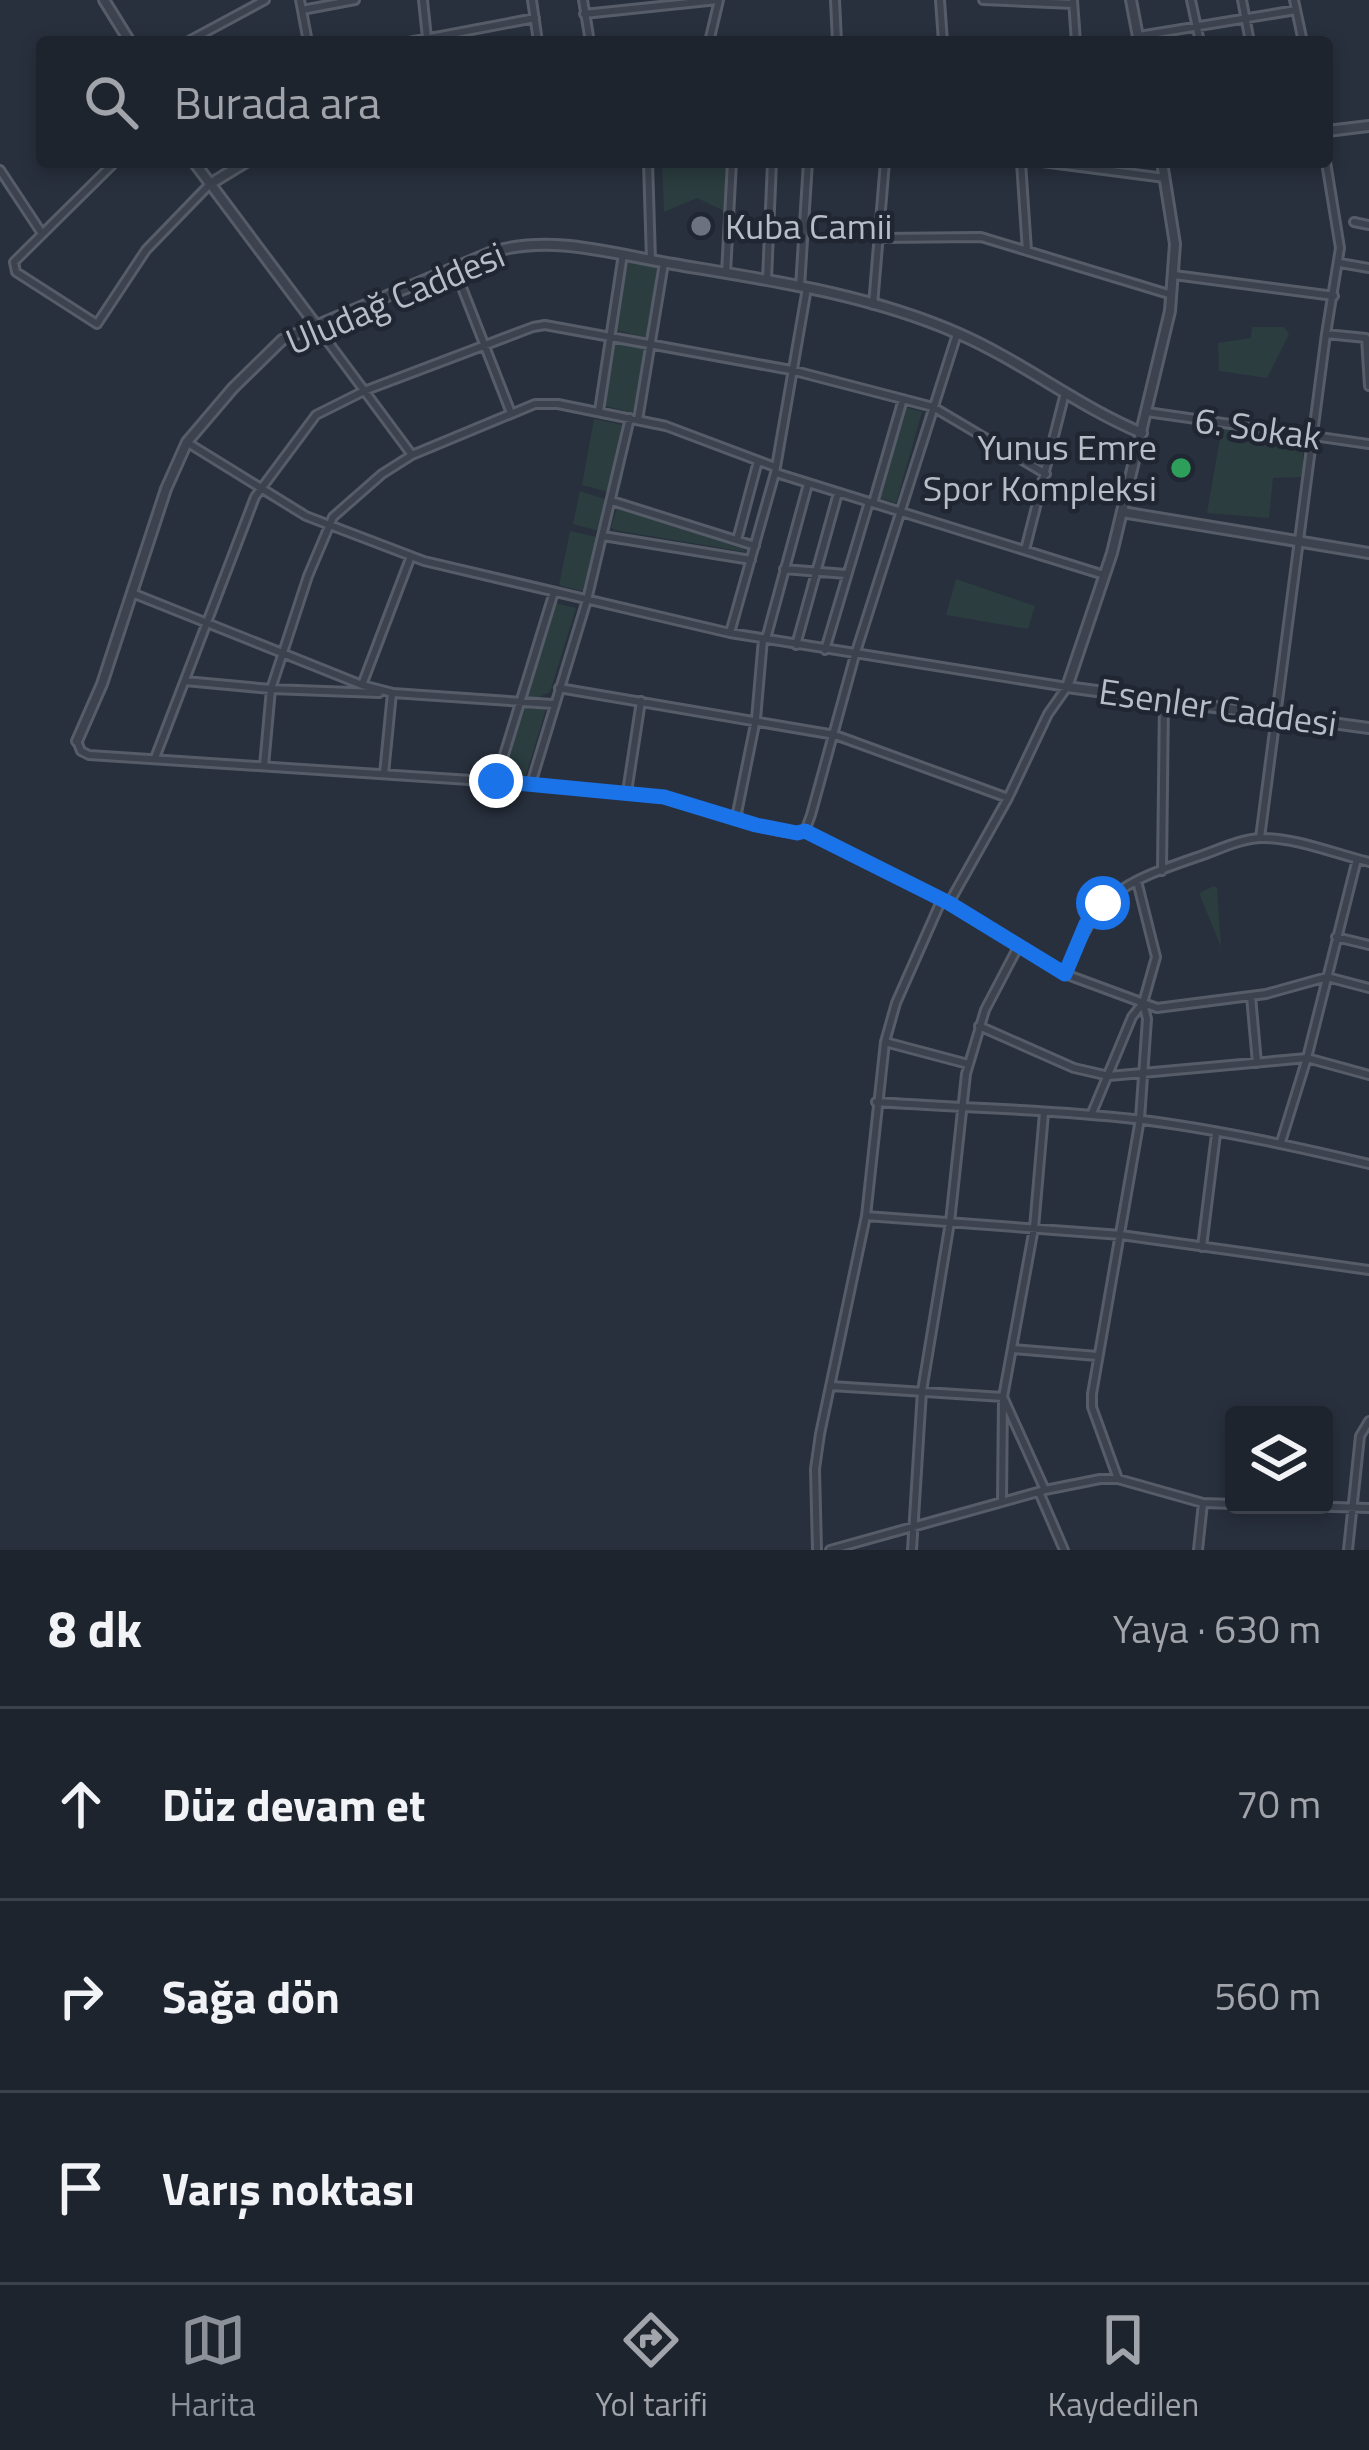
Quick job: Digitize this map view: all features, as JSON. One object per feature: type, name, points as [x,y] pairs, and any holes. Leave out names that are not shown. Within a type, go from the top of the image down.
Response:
[{"type":"street","points":[[104,0],[126,36]]},
{"type":"street","points":[[198,36],[266,0]]},
{"type":"street","points":[[307,36],[301,5],[355,0]]},
{"type":"street","points":[[423,0],[427,36]]},
{"type":"street","points":[[532,0],[537,36]]},
{"type":"street","points":[[583,0],[589,36]]},
{"type":"street","points":[[584,14],[623,5],[718,0],[710,36]]},
{"type":"street","points":[[835,0],[837,36]]},
{"type":"street","points":[[940,0],[943,36]]},
{"type":"street","points":[[983,0],[1073,2],[1076,36]]},
{"type":"street","points":[[1131,0],[1138,36]]},
{"type":"street","points":[[1191,0],[1199,36]]},
{"type":"street","points":[[1243,0],[1249,36]]},
{"type":"street","points":[[1294,0],[1302,36]]},
{"type":"street","points":[[1153,36],[1296,10]]},
{"type":"street","points":[[451,36],[535,18]]},
{"type":"street","points":[[1333,130],[1369,126]]},
{"type":"street","points":[[109,168],[14,262],[16,272],[97,325],[146,250],[210,184],[236,168]]},
{"type":"street","points":[[198,168],[412,455]]},
{"type":"street","points":[[648,168],[651,260]]},
{"type":"street","points":[[726,273],[732,168]]},
{"type":"street","points":[[766,280],[772,168]]},
{"type":"street","points":[[730,633],[775,470],[804,288],[808,168]]},
{"type":"street","points":[[873,305],[885,168]]},
{"type":"street","points":[[1021,168],[1027,251]]},
{"type":"street","points":[[1088,168],[1165,178]]},
{"type":"street","points":[[817,1550],[815,1468],[866,1216],[885,1042],[896,1004],[945,901],[1008,799],[1066,687],[1104,575],[1172,295],[1175,244],[1163,168]]},
{"type":"street","points":[[1260,838],[1326,334],[1340,262],[1327,168]]},
{"type":"street","points":[[0,170],[41,232]]},
{"type":"street","points":[[1354,222],[1369,225]]},
{"type":"street","points":[[880,238],[981,237],[1172,295]]},
{"type":"street","name":"Uludağ Caddesi","points":[[77,742],[102,683],[166,489],[187,442],[233,388],[282,340],[454,267],[524,245],[576,245],[873,305],[957,333],[1108,419],[1142,433]]},
{"type":"street","points":[[598,411],[623,254]]},
{"type":"street","points":[[531,784],[587,601],[634,419],[664,262]]},
{"type":"street","points":[[1340,262],[1369,268]]},
{"type":"street","points":[[454,267],[511,413]]},
{"type":"street","points":[[1174,275],[1334,296]]},
{"type":"street","points":[[155,758],[260,490],[316,415],[485,344],[545,325],[791,370],[933,407],[1046,474]]},
{"type":"street","points":[[805,831],[957,333]]},
{"type":"street","points":[[1326,334],[1367,339],[1369,386]]},
{"type":"street","points":[[1025,550],[1066,393]]},
{"type":"street","points":[[825,650],[903,399]]},
{"type":"street","points":[[264,766],[271,689],[333,517],[412,455],[535,404],[666,426],[808,484],[1104,575]]},
{"type":"street","name":"6. Sokak","points":[[1147,412],[1369,445]]},
{"type":"street","points":[[187,442],[260,490],[329,527],[411,556],[730,633],[1066,687]]},
{"type":"street","points":[[737,540],[758,461]]},
{"type":"street","points":[[740,820],[737,814],[756,719],[765,639],[808,484]]},
{"type":"street","points":[[796,645],[838,493]]},
{"type":"street","points":[[612,501],[755,546]]},
{"type":"street","points":[[1122,512],[1369,553]]},
{"type":"street","points":[[603,536],[752,560]]},
{"type":"street","points":[[362,685],[411,556]]},
{"type":"street","points":[[784,569],[846,574]]},
{"type":"street","points":[[496,781],[554,592]]},
{"type":"street","points":[[132,593],[362,685],[393,693]]},
{"type":"street","points":[[185,681],[552,704]]},
{"type":"street","name":"Esenler Caddesi","points":[[1066,687],[1369,728]]},
{"type":"street","points":[[559,688],[835,735],[1008,799]]},
{"type":"street","points":[[384,774],[393,693]]},
{"type":"street","points":[[1162,871],[1164,698]]},
{"type":"street","points":[[627,794],[641,701]]},
{"type":"street","points":[[77,742],[89,755],[496,781],[664,797],[740,820],[805,831],[945,901],[1065,974],[1156,1007],[1251,996],[1327,977],[1369,988]]},
{"type":"street","points":[[1065,974],[1086,924],[1118,890],[1137,880],[1260,838],[1369,862]]},
{"type":"street","points":[[1281,1142],[1357,859]]},
{"type":"street","points":[[1091,1114],[1132,1017],[1143,1003],[1156,957],[1137,880]]},
{"type":"street","points":[[1336,937],[1369,945]]},
{"type":"street","points":[[912,1550],[922,1391],[950,1222],[968,1064],[979,1026],[1019,945]]},
{"type":"street","points":[[1251,996],[1257,1063]]},
{"type":"street","points":[[1118,1479],[1092,1407],[1140,1119],[1148,1019],[1143,1003]]},
{"type":"street","points":[[979,1026],[1074,1068],[1109,1076],[1307,1058],[1369,1075]]},
{"type":"street","points":[[885,1042],[968,1064]]},
{"type":"street","points":[[876,1102],[1140,1119],[1281,1142],[1369,1164]]},
{"type":"street","points":[[1002,1502],[1003,1396],[1034,1228],[1044,1113]]},
{"type":"street","points":[[1202,1247],[1216,1134]]},
{"type":"street","points":[[866,1216],[1121,1235],[1369,1270]]},
{"type":"street","points":[[1012,1349],[1097,1356]]},
{"type":"street","points":[[830,1386],[1003,1396]]},
{"type":"street","points":[[1003,1396],[1064,1550]]},
{"type":"street","points":[[1348,1550],[1360,1436],[1369,1421]]},
{"type":"street","points":[[830,1550],[1100,1479],[1225,1504]]},
{"type":"street","points":[[1198,1550],[1203,1503]]},
{"type":"street","points":[[1333,1507],[1369,1508]]},
{"type":"shaded area","points":[[662,168],[728,168],[726,212],[697,198],[664,212]]},
{"type":"shaded area","points":[[630,259],[657,268],[647,338],[616,330],[625,263]]},
{"type":"shaded area","points":[[1252,327],[1284,327],[1289,334],[1267,378],[1219,371],[1218,343],[1251,338]]},
{"type":"shaded area","points":[[615,341],[645,348],[634,413],[602,405]]},
{"type":"shaded area","points":[[905,407],[922,412],[896,503],[880,498]]},
{"type":"shaded area","points":[[594,419],[623,425],[609,492],[582,485]]},
{"type":"shaded area","points":[[1222,427],[1298,438],[1303,446],[1303,477],[1273,478],[1269,518],[1207,513]]},
{"type":"shaded area","points":[[580,491],[607,500],[599,531],[573,524]]},
{"type":"shaded area","points":[[617,508],[743,549],[746,552],[614,530]]},
{"type":"shaded area","points":[[570,531],[597,537],[586,592],[559,585]]},
{"type":"shaded area","points":[[956,579],[1035,606],[1028,629],[946,615]]},
{"type":"shaded area","points":[[555,603],[576,608],[550,692],[535,699],[526,697]]},
{"type":"shaded area","points":[[522,708],[546,709],[524,781],[502,778]]},
{"type":"shaded area","points":[[1217,888],[1221,947],[1199,893]]},
{"type":"place","name":"Kuba Camii","points":[[701,226]]},
{"type":"place","name":"Yunus Emre Spor Kompleksi","points":[[1181,468]]},
{"type":"route","points":[[496,781],[664,797],[756,825],[805,831],[949,903],[1065,974],[1086,924],[1103,903]]}]
